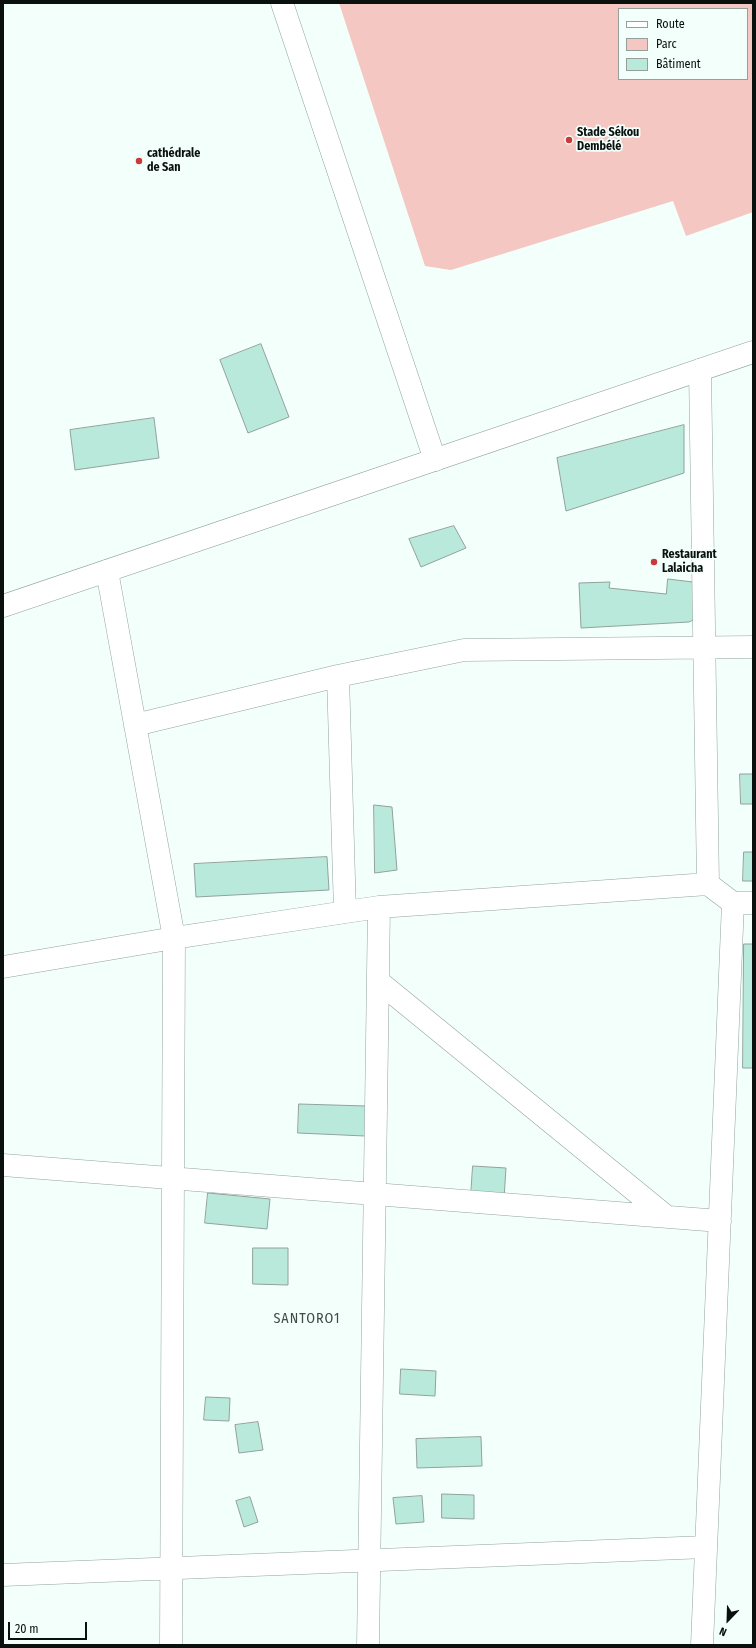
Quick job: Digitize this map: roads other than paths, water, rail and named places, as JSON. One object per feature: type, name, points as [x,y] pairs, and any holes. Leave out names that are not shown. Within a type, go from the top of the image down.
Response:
[{"type":"street","points":[[282,3],[435,460]]},
{"type":"street","points":[[3,606],[753,352]]},
{"type":"street","points":[[700,370],[703,648],[708,884]]},
{"type":"street","points":[[107,571],[174,938],[171,1645]]},
{"type":"street","points":[[135,725],[338,676],[464,650],[753,647]]},
{"type":"street","points":[[338,676],[345,912]]},
{"type":"street","points":[[3,966],[379,907],[708,884],[743,903],[720,1221],[702,1645]]},
{"type":"street","points":[[368,1645],[379,907]]},
{"type":"street","points":[[378,981],[667,1217]]},
{"type":"street","points":[[3,1165],[720,1221]]},
{"type":"street","points":[[3,1575],[706,1547]]},
{"type":"place","name":"Stade Sékou Dembélé","points":[[569,140]]},
{"type":"place","name":"cathédrale de San","points":[[139,161]]},
{"type":"place","name":"Restaurant Lalaicha","points":[[654,562]]},
{"type":"district","name":"SANTORO1","points":[[307,1319]]}]
